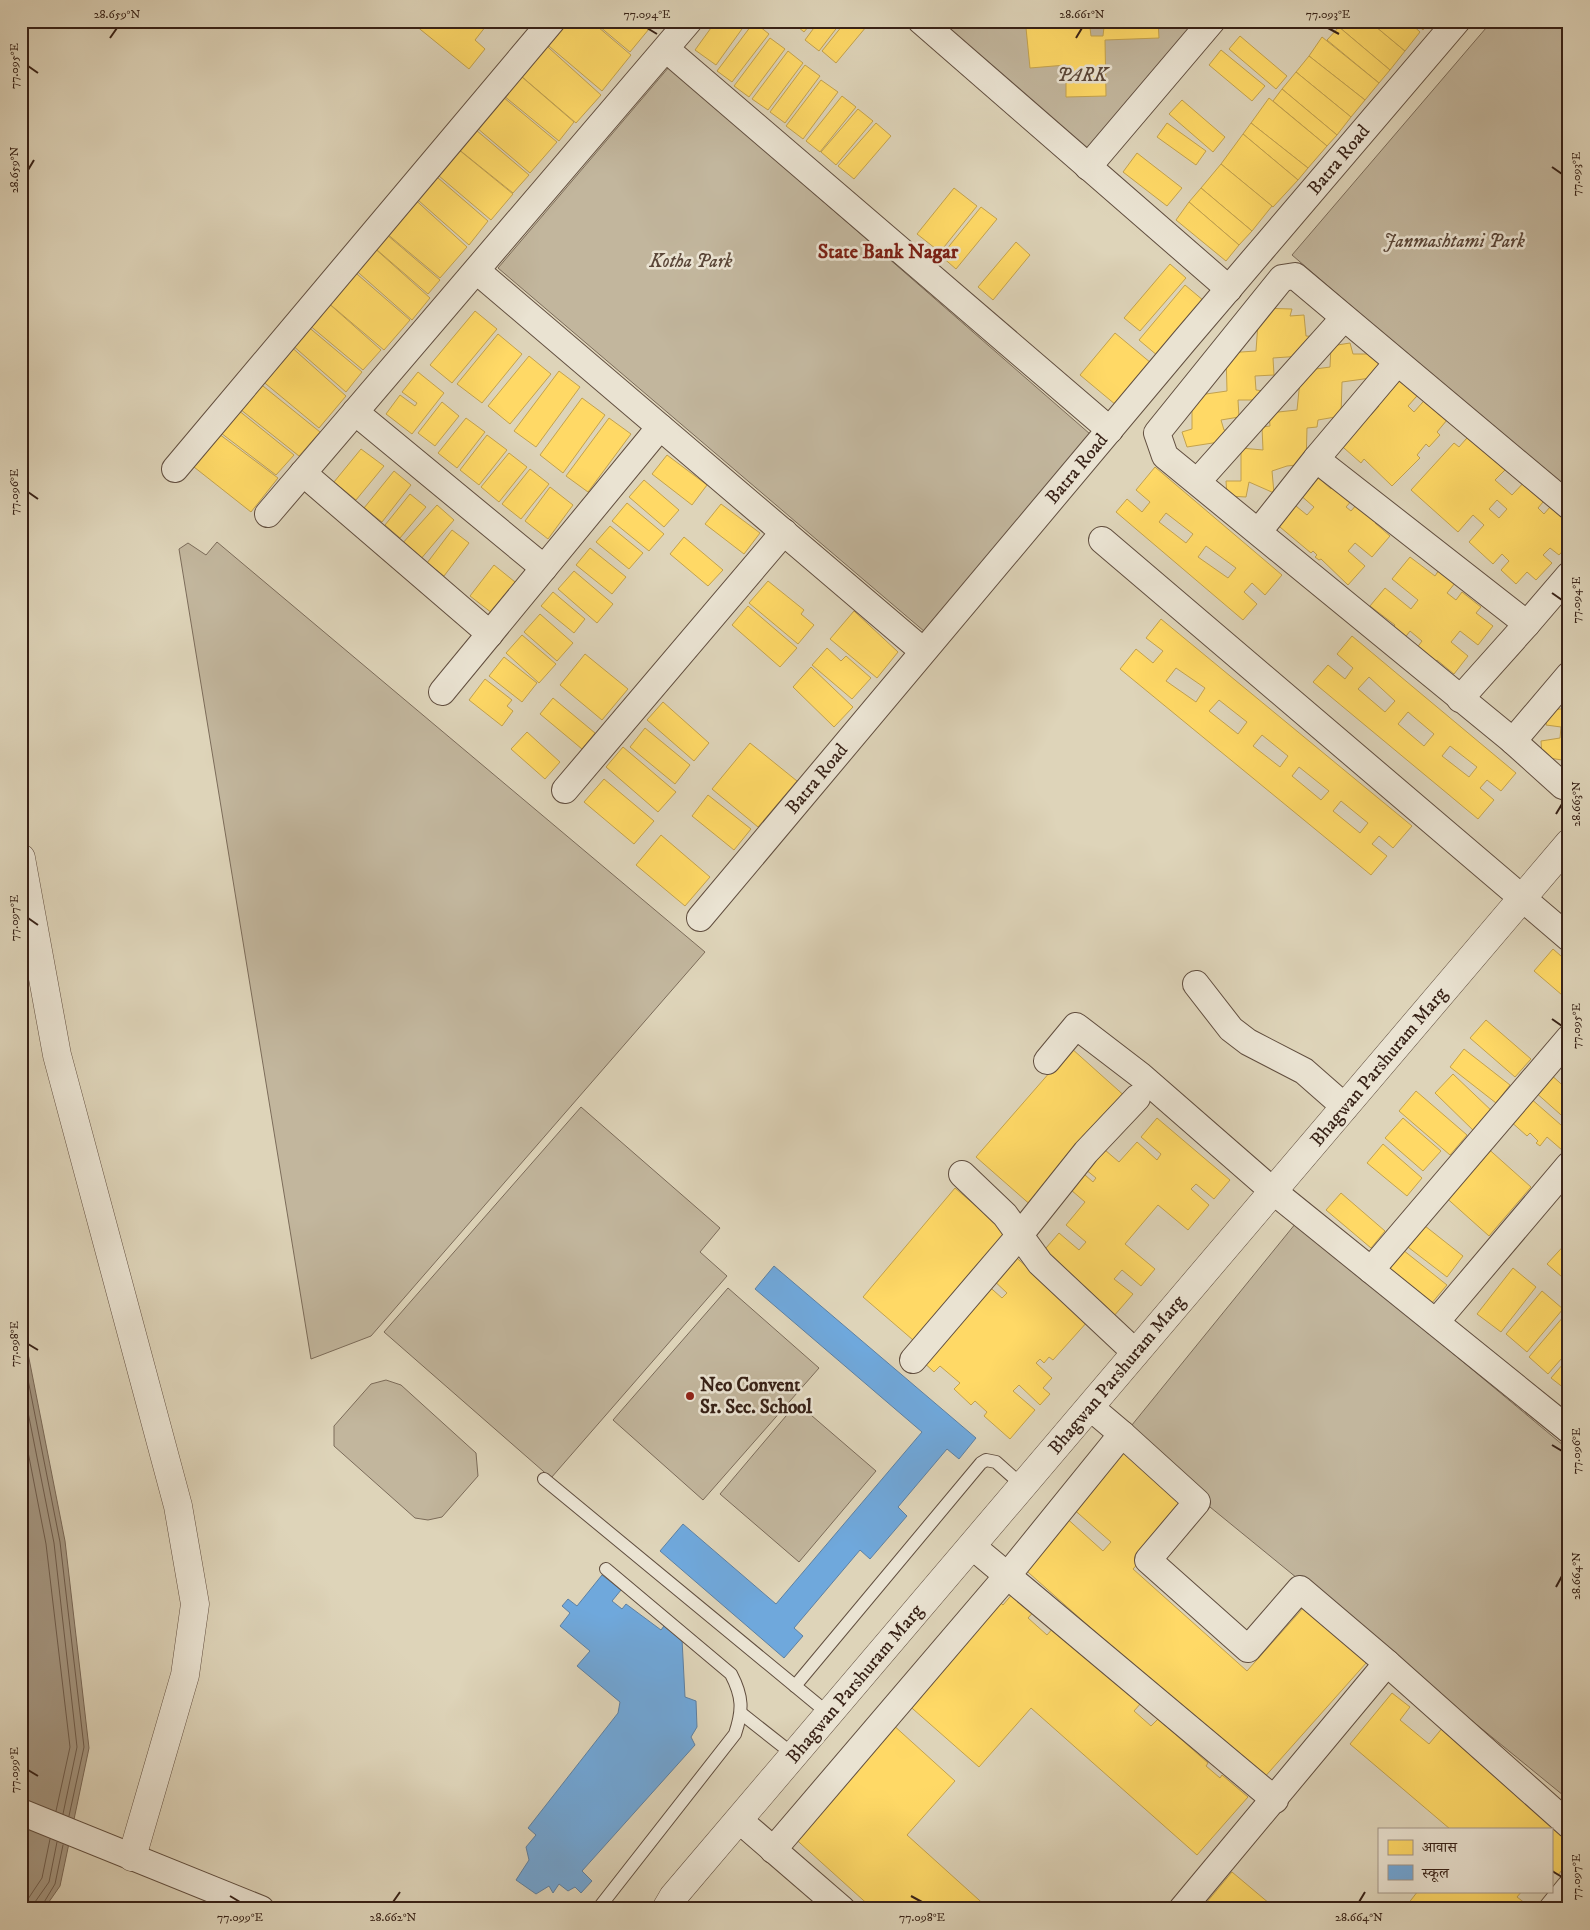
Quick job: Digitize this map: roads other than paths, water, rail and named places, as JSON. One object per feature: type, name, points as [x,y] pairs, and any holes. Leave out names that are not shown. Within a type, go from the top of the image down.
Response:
[{"type":"street","points":[[174,469],[552,21]]},
{"type":"street","points":[[268,514],[689,21]]},
{"type":"street","points":[[921,21],[1229,289]]},
{"type":"street","points":[[1088,167],[1212,21]]},
{"type":"street","name":"Batra Road","points":[[700,918],[1457,21]]},
{"type":"street","points":[[666,49],[1110,430]]},
{"type":"street","points":[[477,271],[924,652]]},
{"type":"street","points":[[1569,506],[1343,319],[1295,276],[1282,278],[1157,433],[1165,456],[1198,480],[1513,741],[1563,786],[1569,788]]},
{"type":"street","points":[[1198,480],[1343,319]]},
{"type":"street","points":[[1259,531],[1316,459],[1398,364]]},
{"type":"street","points":[[355,412],[544,568]]},
{"type":"street","points":[[442,692],[660,427]]},
{"type":"street","points":[[1316,459],[1526,624]]},
{"type":"street","points":[[303,473],[490,634]]},
{"type":"street","points":[[565,790],[784,532]]},
{"type":"street","points":[[1102,540],[1569,938]]},
{"type":"street","points":[[1460,699],[1569,575]]},
{"type":"street","points":[[1513,741],[1569,675]]},
{"type":"street","name":"Bhagwan Parshuram Marg","points":[[666,1909],[738,1820],[1569,843]]},
{"type":"street","points":[[21,858],[57,1055],[178,1506],[195,1604],[185,1675],[132,1856]]},
{"type":"street","points":[[1196,984],[1231,1029],[1248,1042],[1304,1071],[1345,1107]]},
{"type":"street","points":[[1047,1061],[1076,1026],[1140,1075],[1274,1191],[1569,1430]]},
{"type":"street","points":[[1371,1270],[1569,1038]]},
{"type":"street","points":[[913,1360],[1020,1236],[1086,1152],[1137,1098]]},
{"type":"street","points":[[1436,1322],[1567,1171]]},
{"type":"street","points":[[962,1174],[1005,1215],[1040,1264],[1136,1353]]},
{"type":"street","points":[[1090,1407],[1197,1502],[1148,1560],[1248,1649],[1300,1589],[1388,1663],[1569,1824]]},
{"type":"street","points":[[773,1850],[1007,1576],[1122,1434]]},
{"type":"street","points":[[972,1546],[1275,1800]]},
{"type":"street","points":[[1182,1909],[1388,1663]]},
{"type":"street","points":[[21,1812],[261,1909]]},
{"type":"street","points":[[738,1820],[842,1909]]},
{"type":"street","points":[[1552,1909],[1569,1888]]},
{"type":"lane","points":[[795,1686],[981,1463],[986,1460],[996,1462],[1023,1486]]},
{"type":"lane","points":[[544,1478],[829,1714]]},
{"type":"lane","points":[[598,1909],[607,1900],[735,1734],[742,1714],[738,1687],[731,1674],[606,1569]]},
{"type":"lane","points":[[742,1714],[794,1755]]},
{"type":"water","points":[[21,1318],[65,1541],[89,1748],[60,1886],[44,1909],[21,1909]]},
{"type":"place","name":"Neo Convent Sr. Sec. School","points":[[690,1396]]},
{"type":"district","name":"State Bank Nagar","points":[[888,252]]},
{"type":"park label","name":"PARK","points":[[1082,75]]},
{"type":"park label","name":"Janmashtami Park","points":[[1454,241]]},
{"type":"park label","name":"Kotha Park","points":[[691,261]]}]
